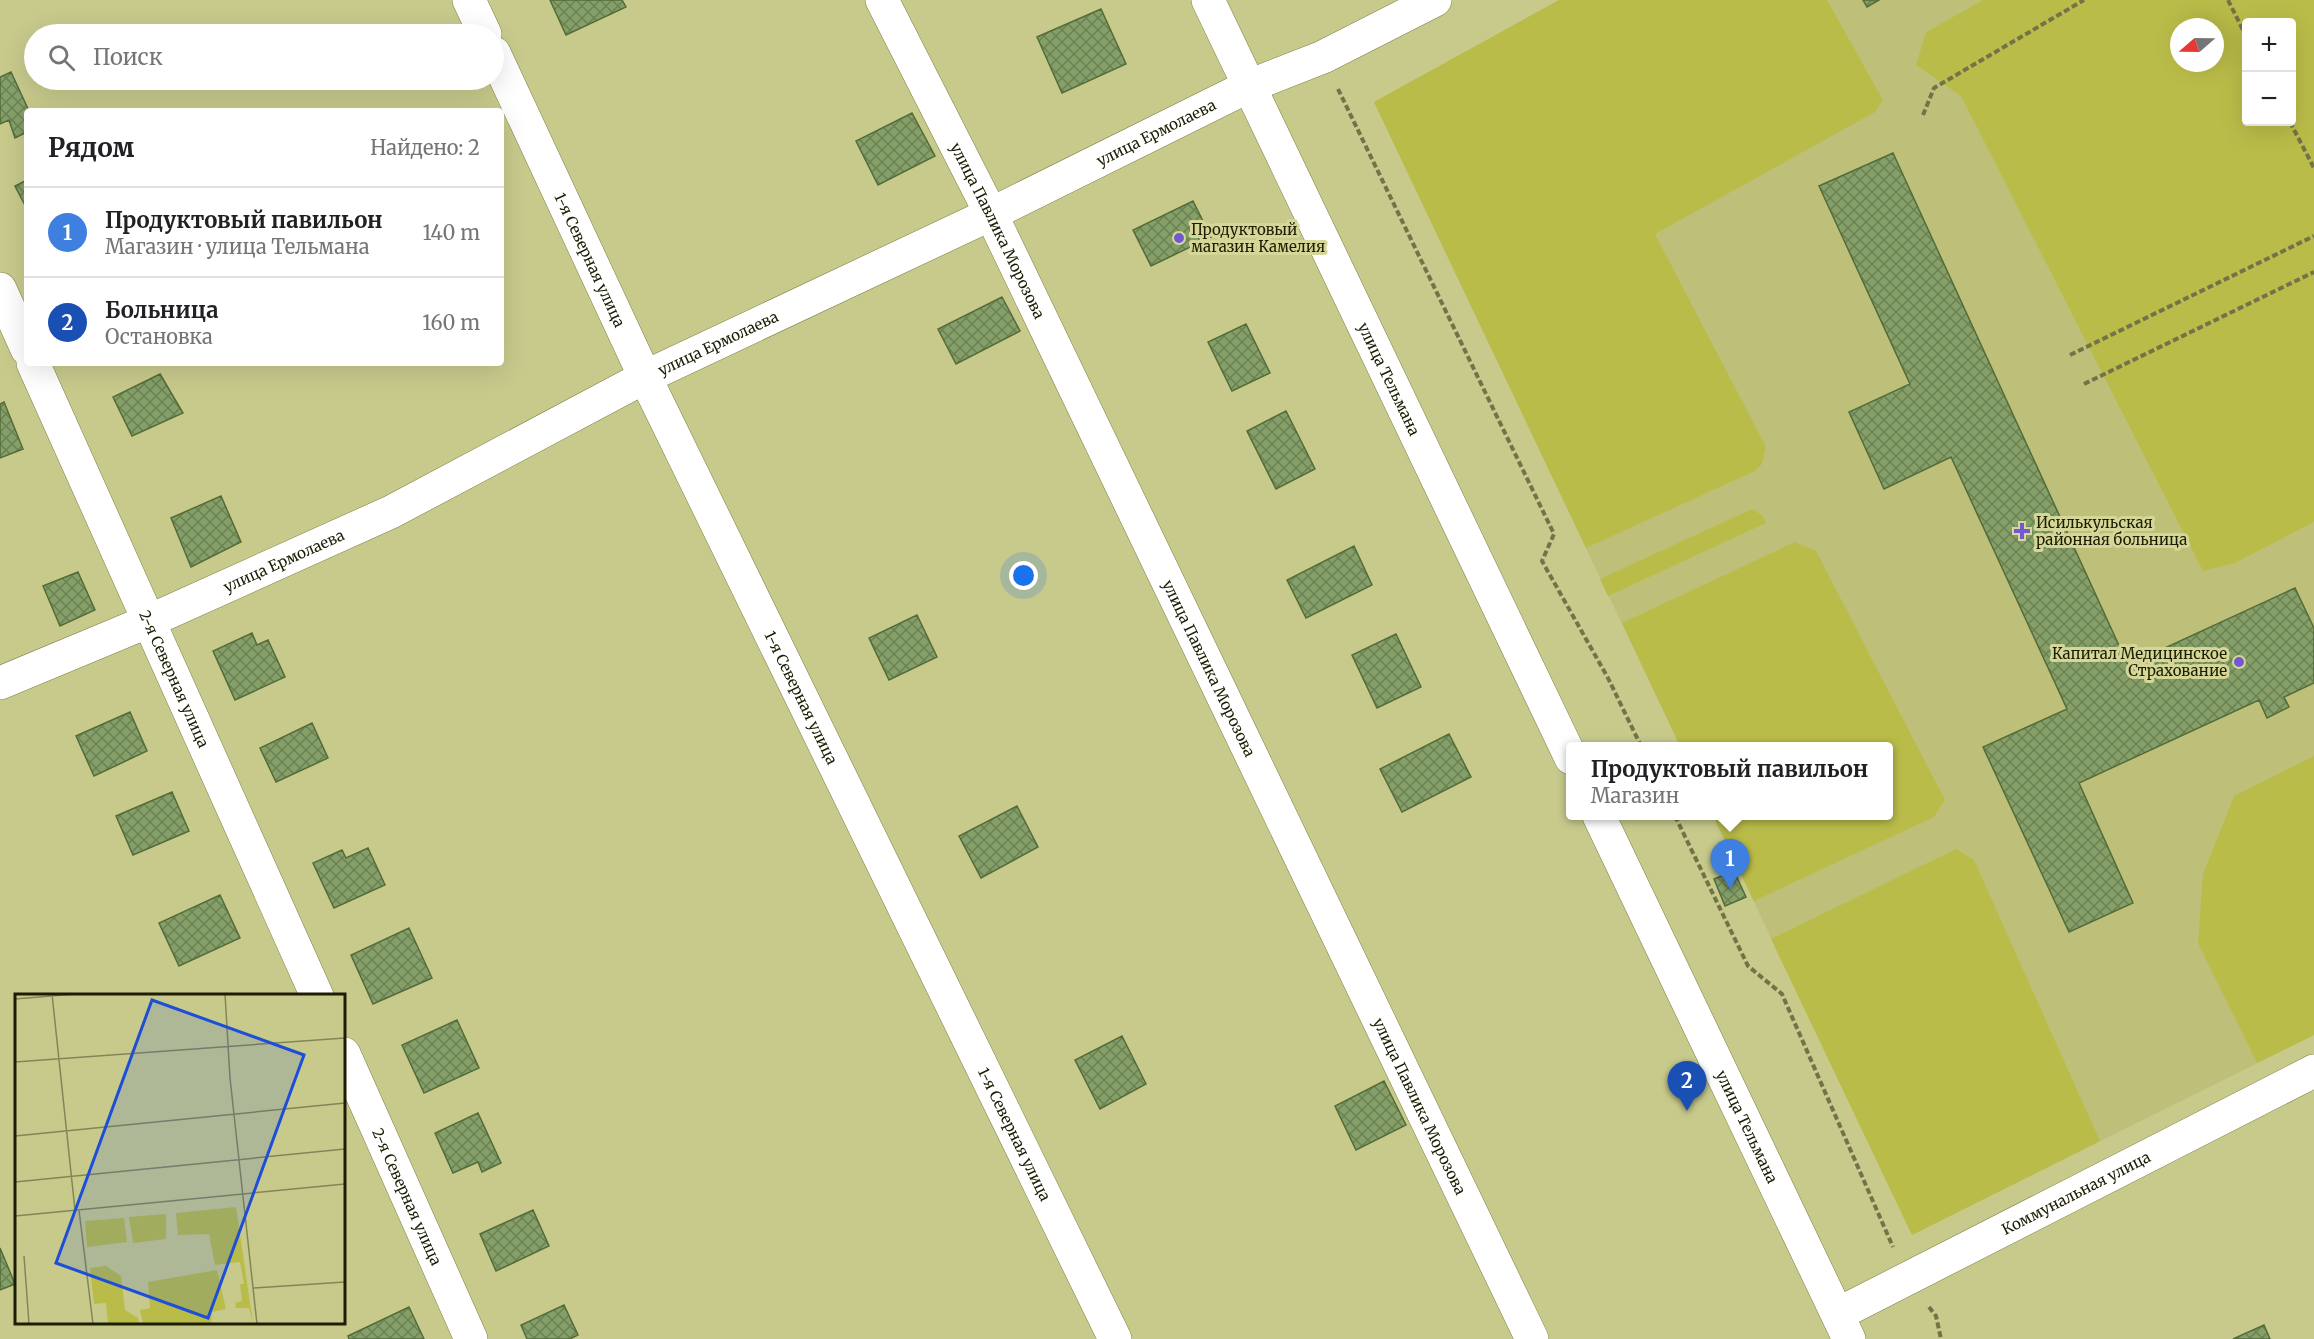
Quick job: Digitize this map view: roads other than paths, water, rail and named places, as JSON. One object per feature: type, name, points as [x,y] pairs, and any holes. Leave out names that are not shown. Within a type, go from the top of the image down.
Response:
[{"type":"street","points":[[469,0],[480,24]]},
{"type":"street","name":"улица Павлика Морозова","points":[[882,0],[991,214],[1532,1339]]},
{"type":"street","name":"улица Тельмана","points":[[1209,0],[1566,748]]},
{"type":"street","name":"улица Ермолаева","points":[[0,684],[149,621],[391,512],[645,377],[991,214],[1249,86],[1323,57],[1435,0]]},
{"type":"street","name":"1-я Северная улица","points":[[504,74],[645,377],[1115,1339]]},
{"type":"street","points":[[0,289],[24,342]]},
{"type":"street","name":"2-я Северная улица","points":[[34,366],[316,994]]},
{"type":"street","name":"улица Тельмана","points":[[1601,820],[1844,1327]]},
{"type":"street","name":"2-я Северная улица","points":[[345,1056],[471,1339]]},
{"type":"street","name":"Коммунальная улица","points":[[1844,1327],[1906,1279],[2314,1071]]},
{"type":"place","name":"Продуктовый магазин Камелия","points":[[1179,238]]},
{"type":"place","name":"Исилькульская районная больница","points":[[2022,531]]},
{"type":"place","name":"Капитал Медицинское Страхование","points":[[2239,662]]},
{"type":"place","name":"Продуктовый павильон","points":[[1730,889]]},
{"type":"place","name":"Больница","points":[[1687,1111]]}]
